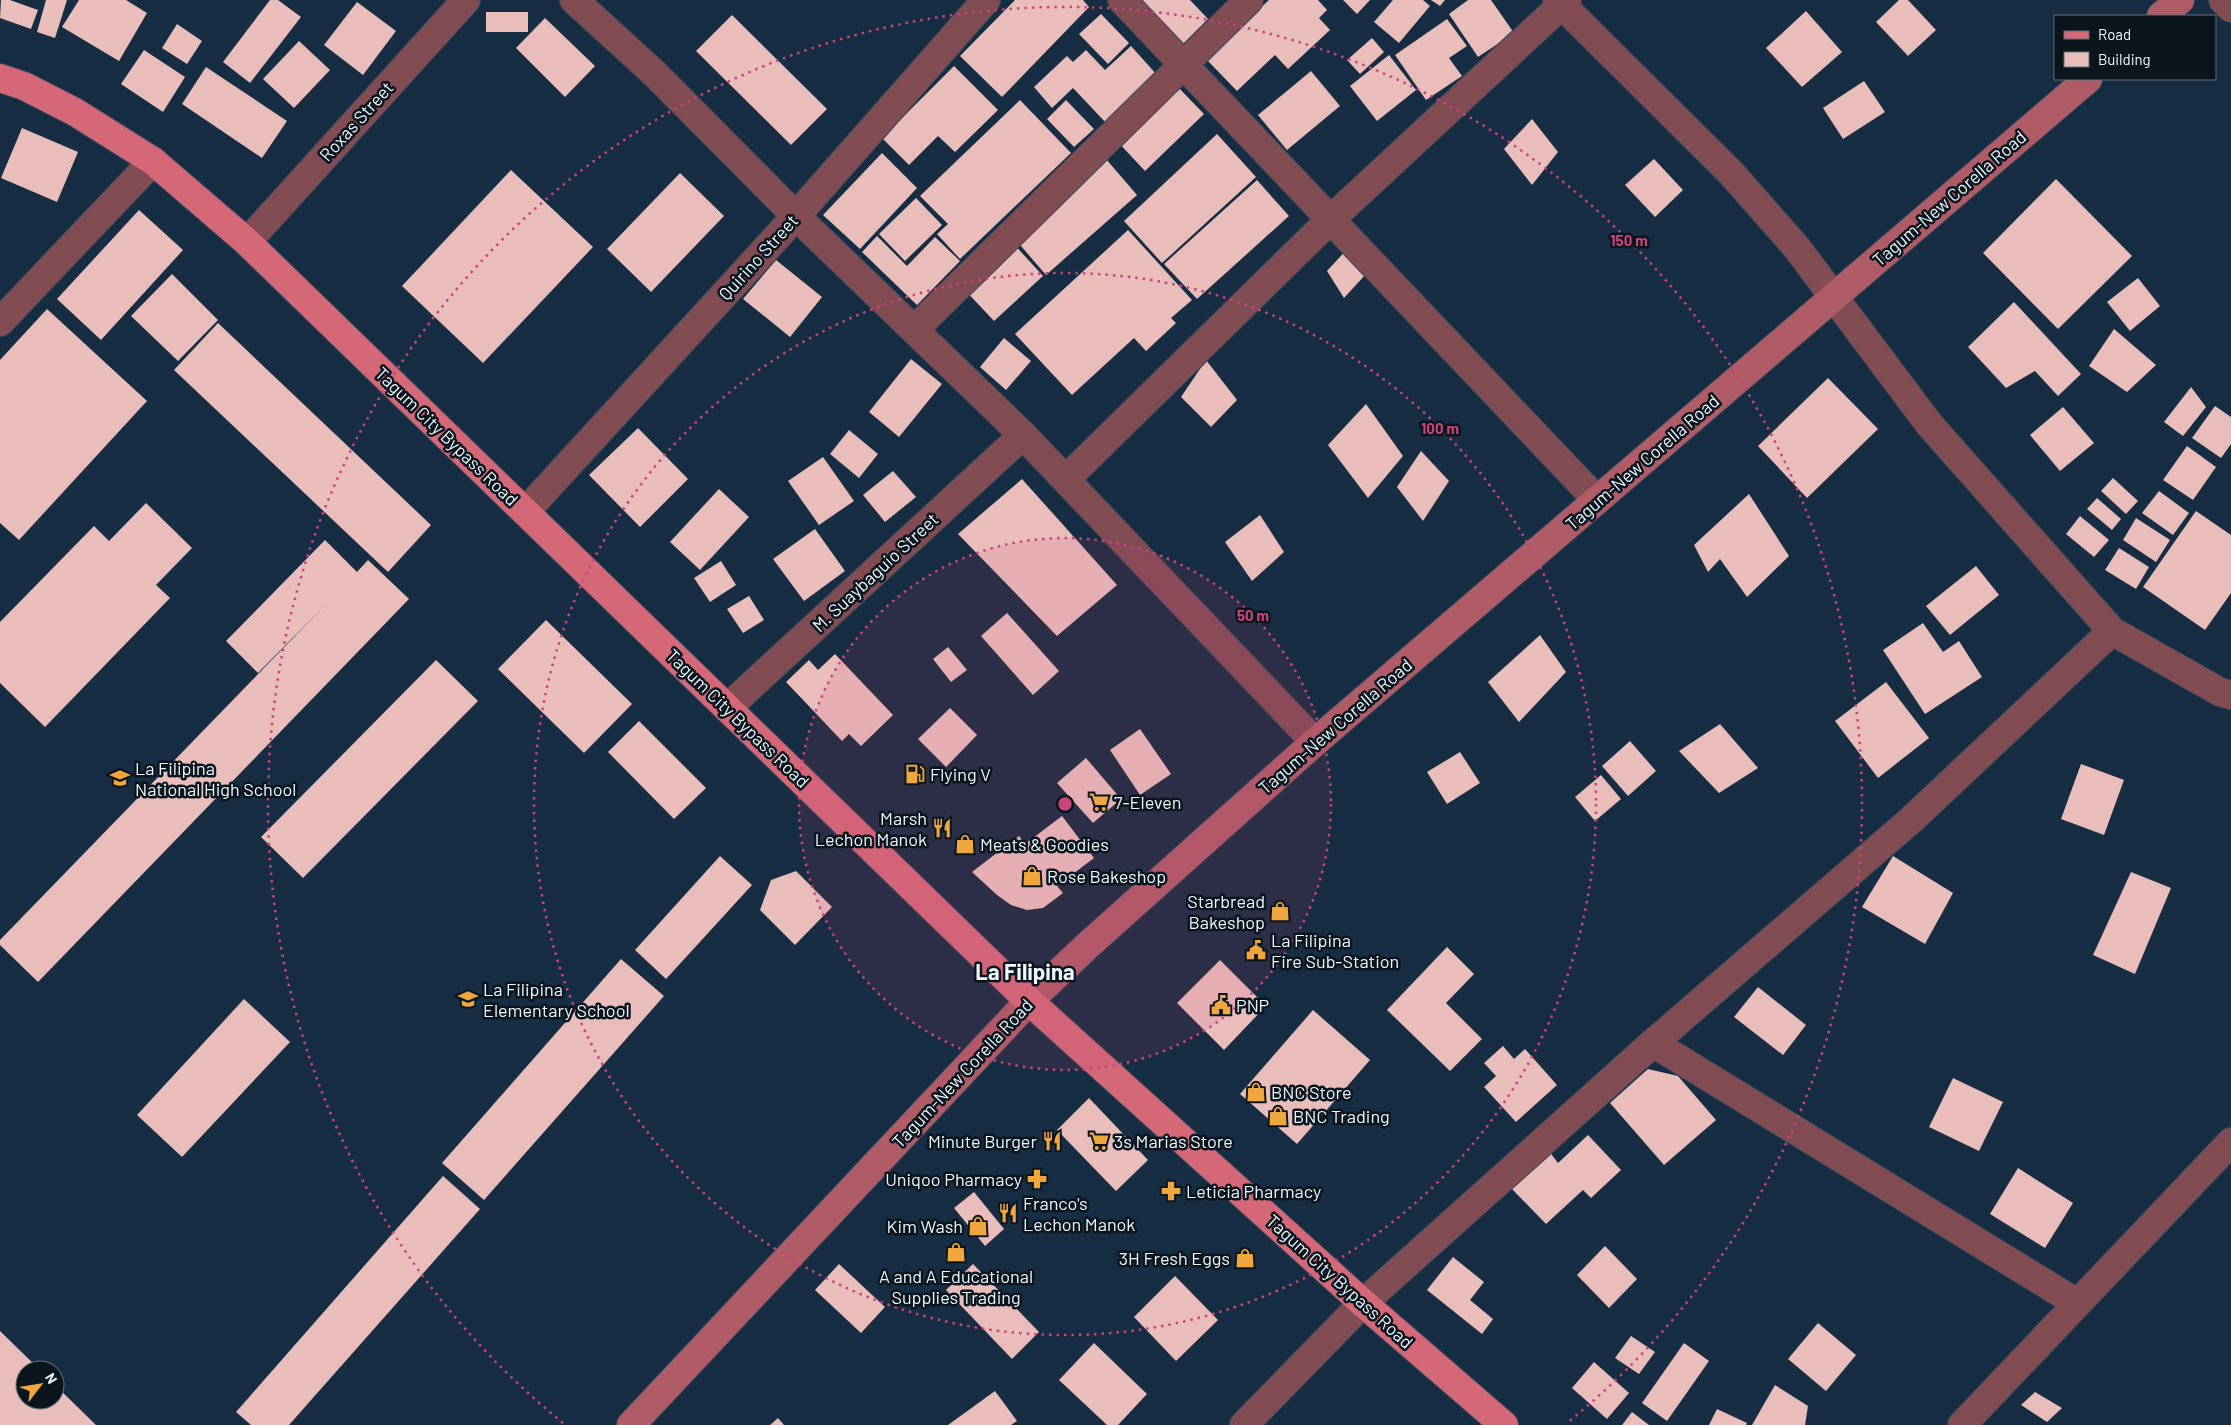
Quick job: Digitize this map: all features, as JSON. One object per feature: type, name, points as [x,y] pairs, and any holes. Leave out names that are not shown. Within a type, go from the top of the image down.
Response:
[{"type":"main road","points":[[2162,15],[2180,0]]},
{"type":"main road","name":"Tagum City Bypass Road","points":[[0,78],[24,86],[75,112],[153,161],[247,242],[1029,1001],[1362,1303],[1504,1425]]},
{"type":"main road","name":"Tagum-New Corella Road","points":[[632,1425],[1029,1001],[1101,933],[1315,742],[2087,80]]},
{"type":"street","name":"Roxas Street","points":[[247,242],[466,0]]},
{"type":"street","points":[[574,0],[655,74],[796,216],[1023,435],[1315,742]]},
{"type":"street","name":"Quirino Street","points":[[526,511],[796,216],[986,0]]},
{"type":"street","points":[[1122,0],[1182,66],[1331,219],[1597,500]]},
{"type":"street","points":[[915,329],[1249,0]]},
{"type":"street","points":[[2223,0],[2231,8]]},
{"type":"street","points":[[1066,479],[1331,219],[1562,2],[1732,174],[1797,248],[1834,296],[1865,341],[1930,424],[2112,631],[2220,692],[2231,695]]},
{"type":"street","points":[[0,322],[153,161]]},
{"type":"street","name":"M. Suaybaguio Street","points":[[727,708],[1023,435]]},
{"type":"street","points":[[1244,1425],[1362,1303],[1653,1043],[1911,820],[2112,631]]},
{"type":"street","points":[[1653,1043],[2077,1303]]},
{"type":"street","points":[[1962,1425],[2231,1142]]},
{"type":"building","points":[[1,0],[10,0],[38,10],[31,29],[0,18]]},
{"type":"building","points":[[46,0],[67,0],[55,38],[37,32]]},
{"type":"building","points":[[79,0],[126,0],[147,13],[119,61],[62,27]]},
{"type":"building","points":[[270,0],[278,0],[301,17],[250,83],[223,62]]},
{"type":"building","points":[[1015,0],[1083,0],[1089,7],[1002,97],[960,56]]},
{"type":"building","points":[[1136,0],[1190,0],[1208,19],[1181,46]]},
{"type":"building","points":[[1269,0],[1318,0],[1327,10],[1319,18],[1330,30],[1288,69],[1275,55],[1237,91],[1206,59]]},
{"type":"building","points":[[1343,0],[1370,0],[1357,14]]},
{"type":"building","points":[[1393,0],[1423,0],[1430,6],[1399,43],[1374,22]]},
{"type":"building","points":[[1431,0],[1445,0],[1440,6]]},
{"type":"building","points":[[1468,0],[1491,0],[1514,33],[1478,57],[1449,14]]},
{"type":"building","points":[[1899,0],[1908,0],[1936,30],[1908,56],[1876,22]]},
{"type":"building","points":[[357,2],[396,31],[363,75],[324,45]]},
{"type":"building","points":[[1806,11],[1842,52],[1802,87],[1766,48]]},
{"type":"building","points":[[486,12],[528,12],[528,32],[486,32]]},
{"type":"building","points":[[1101,14],[1129,43],[1108,64],[1079,34]]},
{"type":"building","points":[[732,15],[827,109],[791,145],[696,51]]},
{"type":"building","points":[[545,18],[595,66],[565,97],[516,48]]},
{"type":"building","points":[[1447,19],[1467,46],[1449,58],[1462,76],[1426,100],[1395,55]]},
{"type":"building","points":[[177,24],[202,41],[187,64],[162,48]]},
{"type":"building","points":[[1372,38],[1384,52],[1360,74],[1347,60]]},
{"type":"building","points":[[299,41],[330,70],[294,108],[263,79]]},
{"type":"building","points":[[1131,46],[1158,76],[1107,124],[1073,88],[1052,108],[1034,87],[1067,56],[1073,62],[1086,50],[1105,70]]},
{"type":"building","points":[[144,50],[185,77],[163,112],[121,84]]},
{"type":"building","points":[[1389,55],[1416,90],[1377,121],[1350,86]]},
{"type":"building","points":[[954,66],[998,110],[955,152],[938,136],[909,165],[882,138]]},
{"type":"building","points":[[206,67],[287,121],[262,158],[182,104]]},
{"type":"building","points":[[1311,71],[1340,106],[1287,150],[1258,115]]},
{"type":"building","points":[[1864,81],[1885,112],[1843,139],[1823,108]]},
{"type":"building","points":[[1175,84],[1204,114],[1145,171],[1116,140]]},
{"type":"building","points":[[1020,100],[1071,153],[960,259],[937,234],[948,224],[920,196]]},
{"type":"building","points":[[1066,100],[1094,129],[1074,147],[1047,119]]},
{"type":"building","points":[[1532,119],[1558,152],[1532,185],[1504,149]]},
{"type":"building","points":[[22,128],[78,152],[57,202],[1,178]]},
{"type":"building","points":[[1217,134],[1256,177],[1162,263],[1124,221]]},
{"type":"building","points":[[882,153],[917,188],[860,249],[823,215]]},
{"type":"building","points":[[1106,159],[1137,195],[1046,275],[1015,239]]},
{"type":"building","points":[[1654,159],[1683,190],[1655,217],[1625,185]]},
{"type":"building","points":[[511,170],[593,247],[483,363],[402,286]]},
{"type":"building","points":[[680,173],[724,216],[651,292],[607,249]]},
{"type":"building","points":[[2056,179],[2132,256],[2058,329],[1983,253]]},
{"type":"building","points":[[1257,180],[1289,216],[1197,299],[1164,264]]},
{"type":"building","points":[[916,198],[942,225],[905,261],[879,234]]},
{"type":"building","points":[[139,210],[183,250],[101,340],[57,299]]},
{"type":"building","points":[[1128,230],[1192,300],[1171,318],[1176,323],[1146,351],[1134,338],[1072,395],[1015,334]]},
{"type":"building","points":[[877,236],[907,266],[935,237],[960,261],[917,305],[862,252]]},
{"type":"building","points":[[1012,242],[1043,276],[994,321],[963,288]]},
{"type":"building","points":[[1349,247],[1366,274],[1344,298],[1327,271]]},
{"type":"building","points":[[776,260],[822,297],[790,337],[743,299]]},
{"type":"building","points":[[172,274],[218,320],[178,361],[131,316]]},
{"type":"building","points":[[2138,278],[2160,306],[2130,331],[2107,302]]},
{"type":"building","points":[[2014,302],[2081,374],[2058,396],[2035,371],[2006,388],[1968,347]]},
{"type":"building","points":[[47,309],[147,401],[19,540],[0,523],[0,360]]},
{"type":"building","points":[[218,323],[431,525],[388,572],[174,370]]},
{"type":"building","points":[[2114,329],[2156,365],[2127,392],[2089,366]]},
{"type":"building","points":[[1004,338],[1031,361],[1006,390],[980,367]]},
{"type":"building","points":[[911,359],[942,384],[899,437],[869,412]]},
{"type":"building","points":[[1206,360],[1237,400],[1211,427],[1181,397]]},
{"type":"building","points":[[1828,378],[1878,429],[1807,498],[1758,446]]},
{"type":"building","points":[[2191,387],[2206,407],[2183,436],[2164,422]]},
{"type":"building","points":[[1366,404],[1403,456],[1368,498],[1328,445]]},
{"type":"building","points":[[2215,406],[2231,417],[2231,444],[2221,458],[2192,438]]},
{"type":"building","points":[[2063,407],[2094,443],[2060,471],[2030,435]]},
{"type":"building","points":[[638,428],[688,479],[640,527],[589,475]]},
{"type":"building","points":[[849,430],[878,454],[859,478],[830,454]]},
{"type":"building","points":[[2187,446],[2216,467],[2193,500],[2163,480]]},
{"type":"building","points":[[1421,451],[1449,481],[1423,521],[1397,487]]},
{"type":"building","points":[[823,457],[854,501],[819,525],[788,481]]},
{"type":"building","points":[[893,471],[916,497],[885,522],[863,495]]},
{"type":"building","points":[[2113,478],[2138,501],[2126,514],[2101,491]]},
{"type":"building","points":[[1022,479],[1117,585],[1057,636],[958,534]]},
{"type":"building","points":[[719,489],[749,517],[700,570],[670,542]]},
{"type":"building","points":[[2159,491],[2189,513],[2173,535],[2142,513]]},
{"type":"building","points":[[1749,494],[1789,556],[1747,597],[1720,559],[1708,572],[1694,545]]},
{"type":"building","points":[[2097,498],[2121,519],[2112,530],[2087,509]]},
{"type":"building","points":[[146,503],[192,548],[156,585],[170,598],[45,727],[0,683],[0,622],[94,526],[109,541]]},
{"type":"building","points":[[2196,511],[2231,535],[2231,593],[2205,630],[2143,587]]},
{"type":"building","points":[[1260,515],[1284,552],[1252,581],[1225,542]]},
{"type":"building","points":[[2080,516],[2109,540],[2094,557],[2066,534]]},
{"type":"building","points":[[2136,518],[2170,540],[2156,562],[2123,540]]},
{"type":"building","points":[[815,529],[845,571],[804,601],[773,559]]},
{"type":"building","points":[[325,540],[357,572],[368,560],[409,599],[38,982],[0,945],[0,940],[329,601],[258,673],[226,641]]},
{"type":"building","points":[[2119,548],[2149,567],[2136,589],[2105,570]]},
{"type":"building","points":[[721,561],[736,585],[710,602],[694,578]]},
{"type":"building","points":[[1976,566],[1999,595],[1950,635],[1926,606]]},
{"type":"building","points":[[749,596],[764,620],[743,633],[727,609]]},
{"type":"building","points":[[1007,613],[1059,671],[1033,695],[981,636]]},
{"type":"building","points":[[546,620],[632,704],[584,753],[498,669]]},
{"type":"building","points":[[1923,623],[1943,652],[1959,641],[1982,677],[1925,714],[1883,650]]},
{"type":"building","points":[[1540,635],[1566,672],[1519,722],[1488,682]]},
{"type":"building","points":[[948,647],[967,670],[951,682],[933,659]]},
{"type":"building","points":[[835,654],[893,715],[861,746],[849,734],[842,741],[786,682],[809,660],[818,670]]},
{"type":"building","points":[[436,660],[478,701],[303,878],[261,837]]},
{"type":"building","points":[[1886,682],[1929,738],[1878,778],[1835,721]]},
{"type":"building","points":[[950,708],[977,735],[946,767],[918,739]]},
{"type":"building","points":[[639,721],[706,788],[674,819],[608,752]]},
{"type":"building","points":[[1720,724],[1758,768],[1719,793],[1679,751]]},
{"type":"building","points":[[1140,729],[1171,774],[1140,795],[1110,750]]},
{"type":"building","points":[[1630,741],[1656,771],[1628,796],[1602,766]]},
{"type":"building","points":[[1460,752],[1480,783],[1447,804],[1427,772]]},
{"type":"building","points":[[1086,758],[1121,799],[1093,823],[1057,783]]},
{"type":"building","points":[[2081,764],[2124,780],[2104,835],[2061,819]]},
{"type":"building","points":[[1601,775],[1621,799],[1595,821],[1575,797]]},
{"type":"building","points":[[1062,816],[1094,858],[1057,886],[1063,893],[1043,908],[1027,910],[1011,905],[972,872],[1019,836],[1025,844]]},
{"type":"building","points":[[720,856],[752,885],[666,979],[635,950]]},
{"type":"building","points":[[1893,856],[1953,893],[1925,944],[1862,907]]},
{"type":"building","points":[[796,871],[832,907],[795,945],[760,910],[771,880]]},
{"type":"building","points":[[2131,872],[2171,888],[2135,974],[2093,955]]},
{"type":"building","points":[[1447,947],[1474,974],[1446,1003],[1482,1039],[1450,1071],[1387,1010]]},
{"type":"building","points":[[621,959],[664,996],[484,1200],[442,1163]]},
{"type":"building","name":"PNP","points":[[1220,960],[1266,1006],[1224,1050],[1177,1003]]},
{"type":"building","points":[[1758,987],[1806,1025],[1783,1055],[1734,1017]]},
{"type":"building","points":[[244,999],[290,1042],[182,1157],[137,1115]]},
{"type":"building","points":[[1313,1010],[1370,1060],[1297,1144],[1240,1094]]},
{"type":"building","points":[[1503,1046],[1514,1059],[1525,1049],[1557,1085],[1516,1122],[1484,1087],[1496,1076],[1484,1063]]},
{"type":"building","points":[[1648,1069],[1678,1076],[1716,1120],[1664,1165],[1610,1103]]},
{"type":"building","points":[[1953,1078],[2003,1102],[1979,1151],[1929,1127]]},
{"type":"building","points":[[1089,1098],[1148,1160],[1116,1191],[1057,1130]]},
{"type":"building","points":[[1588,1135],[1621,1170],[1591,1198],[1583,1190],[1546,1224],[1511,1188],[1549,1151],[1558,1163]]},
{"type":"building","points":[[2018,1168],[2073,1203],[2045,1248],[1990,1214]]},
{"type":"building","points":[[443,1176],[480,1209],[289,1425],[251,1425],[236,1412]]},
{"type":"building","points":[[974,1192],[1004,1229],[985,1246],[954,1208]]},
{"type":"building","points":[[1605,1246],[1637,1279],[1609,1308],[1577,1275]]},
{"type":"building","points":[[1453,1257],[1484,1282],[1470,1300],[1493,1319],[1482,1334],[1427,1290]]},
{"type":"building","points":[[839,1264],[885,1307],[861,1333],[815,1290]]},
{"type":"building","points":[[973,1264],[1039,1332],[1012,1359],[946,1290]]},
{"type":"building","points":[[1175,1276],[1218,1320],[1176,1361],[1134,1317]]},
{"type":"building","points":[[1818,1323],[1856,1355],[1826,1391],[1788,1359]]},
{"type":"building","points":[[0,1331],[30,1360],[15,1360],[15,1410],[65,1410],[65,1395],[96,1425],[0,1425]]},
{"type":"building","points":[[1631,1336],[1655,1352],[1639,1374],[1615,1358]]},
{"type":"building","points":[[1094,1343],[1147,1394],[1118,1425],[1107,1425],[1059,1380]]},
{"type":"building","points":[[1684,1343],[1709,1361],[1667,1421],[1642,1403]]},
{"type":"building","points":[[1594,1362],[1629,1393],[1607,1419],[1572,1388]]},
{"type":"building","points":[[1775,1385],[1808,1406],[1805,1425],[1752,1425]]},
{"type":"building","points":[[995,1391],[1017,1421],[1011,1425],[948,1425]]},
{"type":"building","points":[[2035,1392],[2062,1408],[2047,1422],[2021,1405]]},
{"type":"building","points":[[1717,1409],[1747,1423],[1746,1425],[1709,1425]]},
{"type":"building","points":[[1632,1412],[1649,1425],[1622,1425]]},
{"type":"building","points":[[778,1418],[784,1425],[770,1425]]},
{"type":"place","name":"Flying V","points":[[915,774]]},
{"type":"place","name":"La Filipina National High School","points":[[120,778]]},
{"type":"place","name":"7-Eleven","points":[[1099,802]]},
{"type":"place","name":"Marsh Lechon Manok","points":[[942,828]]},
{"type":"place","name":"Meats & Goodies","points":[[965,844]]},
{"type":"place","name":"Rose Bakeshop","points":[[1032,876]]},
{"type":"place","name":"Starbread Bakeshop","points":[[1280,911]]},
{"type":"place","name":"La Filipina Fire Sub-Station","points":[[1256,950]]},
{"type":"place","name":"La Filipina Elementary School","points":[[468,999]]},
{"type":"place","name":"PNP","points":[[1221,1005]]},
{"type":"place","name":"BNC Store","points":[[1256,1092]]},
{"type":"place","name":"BNC Trading","points":[[1278,1116]]},
{"type":"place","name":"Minute Burger","points":[[1052,1141]]},
{"type":"place","name":"3s Marias Store","points":[[1099,1141]]},
{"type":"place","name":"Uniqoo Pharmacy","points":[[1037,1179]]},
{"type":"place","name":"Leticia Pharmacy","points":[[1171,1191]]},
{"type":"place","name":"Franco's Lechon Manok","points":[[1008,1213]]},
{"type":"place","name":"Kim Wash","points":[[978,1226]]},
{"type":"place","name":"A and A Educational Supplies Trading","points":[[956,1252]]},
{"type":"place","name":"3H Fresh Eggs","points":[[1245,1258]]},
{"type":"district","name":"La Filipina","points":[[1025,971]]}]
